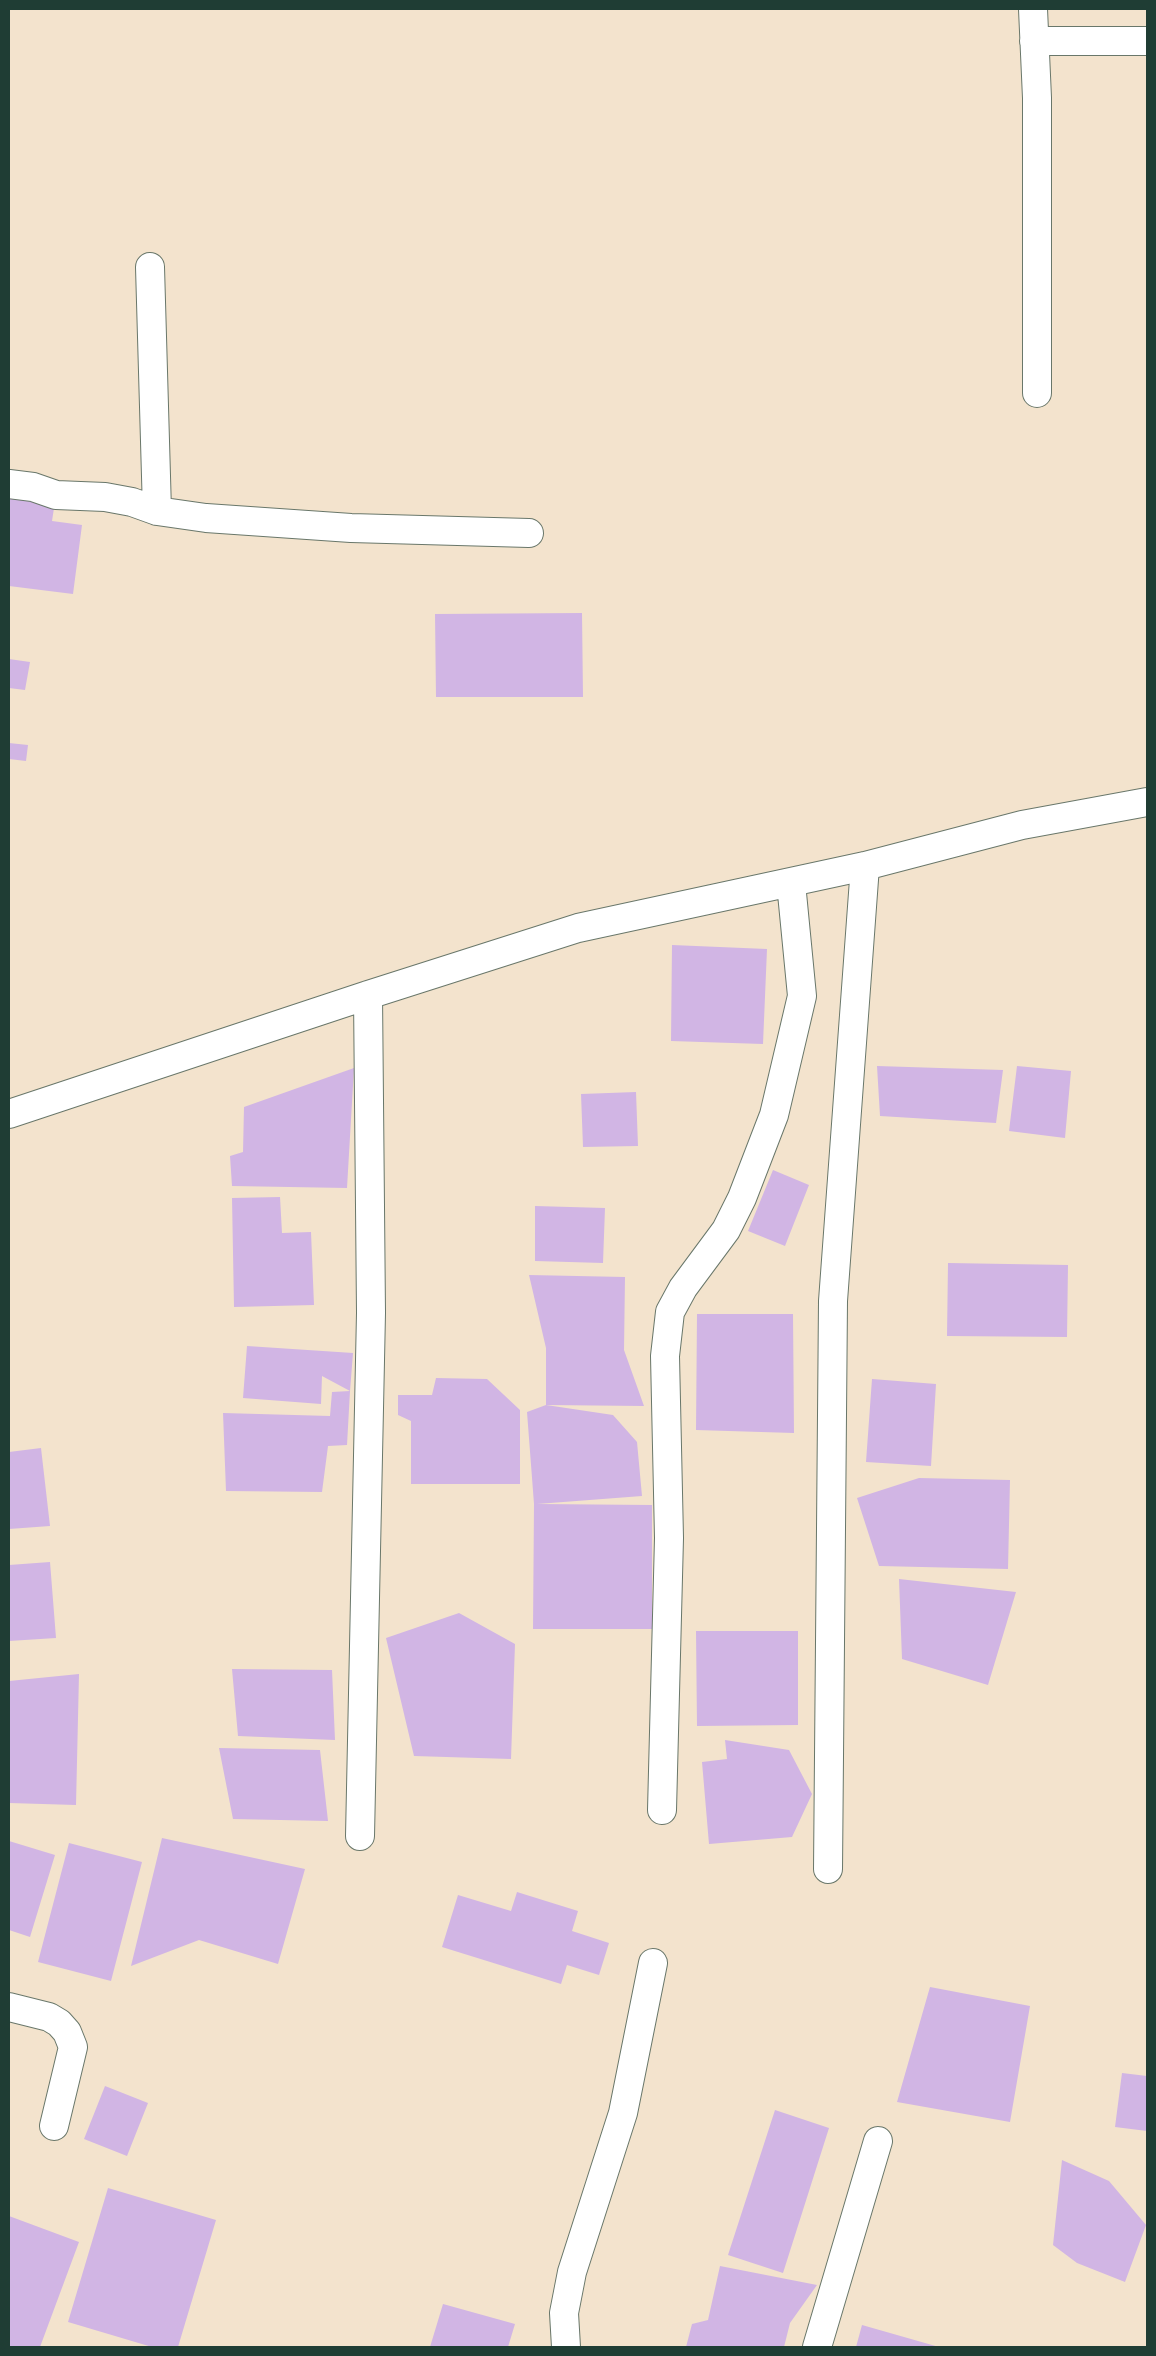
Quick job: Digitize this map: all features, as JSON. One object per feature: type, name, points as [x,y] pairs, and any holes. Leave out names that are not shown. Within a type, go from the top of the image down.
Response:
[{"type":"street","points":[[1032,9],[1037,98],[1037,393]]},
{"type":"street","points":[[1034,41],[1147,41]]},
{"type":"street","points":[[150,267],[158,511]]},
{"type":"street","points":[[9,484],[34,487],[56,495],[105,497],[132,502],[158,511],[206,518],[351,528],[529,533]]},
{"type":"street","points":[[9,1114],[368,995],[578,928],[865,866],[1022,825],[1147,802]]},
{"type":"street","points":[[828,1869],[833,1301],[865,866]]},
{"type":"street","points":[[662,1810],[669,1538],[666,1356],[670,1312],[683,1288],[726,1230],[742,1198],[774,1115],[802,996],[791,883]]},
{"type":"street","points":[[360,1836],[371,1313],[368,995]]},
{"type":"street","points":[[566,2347],[564,2313],[572,2272],[623,2113],[653,1963]]},
{"type":"street","points":[[9,2008],[49,2017],[59,2023],[67,2032],[73,2046],[54,2126]]},
{"type":"street","points":[[817,2347],[878,2141]]},
{"type":"building","points":[[9,489],[56,495],[52,521],[82,525],[73,594],[9,586]]},
{"type":"building","points":[[582,613],[583,697],[436,697],[435,614]]},
{"type":"building","points":[[9,659],[30,662],[25,690],[9,688]]},
{"type":"building","points":[[9,743],[28,745],[26,761],[9,759]]},
{"type":"building","points":[[672,945],[767,949],[763,1044],[671,1041]]},
{"type":"building","points":[[877,1066],[1003,1070],[996,1123],[880,1116]]},
{"type":"building","points":[[1017,1066],[1071,1071],[1065,1138],[1009,1131]]},
{"type":"building","points":[[354,1068],[347,1188],[232,1186],[230,1156],[243,1152],[244,1107]]},
{"type":"building","points":[[636,1092],[638,1146],[583,1147],[581,1094]]},
{"type":"building","points":[[773,1170],[809,1185],[785,1246],[748,1231]]},
{"type":"building","points":[[280,1197],[282,1233],[311,1232],[314,1305],[234,1307],[232,1198]]},
{"type":"building","points":[[535,1206],[605,1208],[603,1263],[535,1261]]},
{"type":"building","points":[[948,1263],[1068,1265],[1067,1337],[947,1336]]},
{"type":"building","points":[[529,1275],[625,1277],[624,1350],[644,1406],[546,1405],[546,1348]]},
{"type":"building","points":[[697,1314],[793,1314],[794,1433],[696,1430]]},
{"type":"building","points":[[247,1346],[353,1353],[350,1391],[322,1376],[321,1404],[243,1398]]},
{"type":"building","points":[[436,1378],[487,1379],[520,1410],[520,1484],[411,1484],[411,1421],[398,1415],[398,1395],[432,1395]]},
{"type":"building","points":[[872,1379],[936,1384],[931,1466],[866,1462]]},
{"type":"building","points":[[350,1391],[347,1445],[328,1446],[322,1492],[226,1491],[223,1413],[330,1416],[332,1392]]},
{"type":"building","points":[[546,1405],[613,1415],[637,1442],[642,1496],[537,1504],[652,1505],[652,1629],[533,1629],[534,1504],[527,1412]]},
{"type":"building","points":[[41,1448],[50,1526],[9,1529],[9,1452]]},
{"type":"building","points":[[919,1478],[1010,1480],[1008,1569],[879,1566],[857,1498]]},
{"type":"building","points":[[50,1562],[56,1638],[9,1641],[9,1565]]},
{"type":"building","points":[[899,1579],[1016,1592],[988,1685],[902,1659]]},
{"type":"building","points":[[459,1613],[515,1644],[511,1759],[414,1756],[386,1638]]},
{"type":"building","points":[[696,1631],[798,1631],[798,1725],[697,1726]]},
{"type":"building","points":[[232,1669],[332,1670],[335,1740],[238,1736]]},
{"type":"building","points":[[79,1674],[76,1805],[9,1803],[9,1681]]},
{"type":"building","points":[[725,1740],[789,1750],[812,1794],[792,1837],[709,1844],[702,1762],[727,1759]]},
{"type":"building","points":[[219,1748],[320,1750],[328,1821],[233,1819]]},
{"type":"building","points":[[162,1838],[305,1869],[278,1964],[199,1940],[131,1966]]},
{"type":"building","points":[[9,1841],[55,1855],[30,1937],[9,1930]]},
{"type":"building","points":[[69,1843],[142,1862],[111,1981],[38,1962]]},
{"type":"building","points":[[517,1892],[578,1911],[572,1931],[609,1943],[599,1975],[567,1965],[561,1984],[442,1947],[458,1895],[511,1911]]},
{"type":"building","points":[[930,1987],[1030,2006],[1010,2122],[897,2102]]},
{"type":"building","points":[[1122,2073],[1147,2076],[1147,2131],[1115,2127]]},
{"type":"building","points":[[105,2086],[148,2103],[127,2156],[84,2139]]},
{"type":"building","points":[[775,2110],[829,2128],[783,2273],[728,2255]]},
{"type":"building","points":[[1062,2160],[1109,2181],[1146,2225],[1125,2282],[1077,2263],[1053,2245]]},
{"type":"building","points":[[108,2188],[216,2220],[178,2347],[152,2347],[68,2322]]},
{"type":"building","points":[[9,2216],[79,2242],[40,2347],[9,2347]]},
{"type":"building","points":[[720,2266],[817,2285],[790,2323],[784,2347],[686,2347],[692,2324],[708,2320]]},
{"type":"building","points":[[443,2304],[515,2324],[508,2347],[430,2347]]},
{"type":"building","points":[[862,2325],[939,2347],[856,2347]]}]
